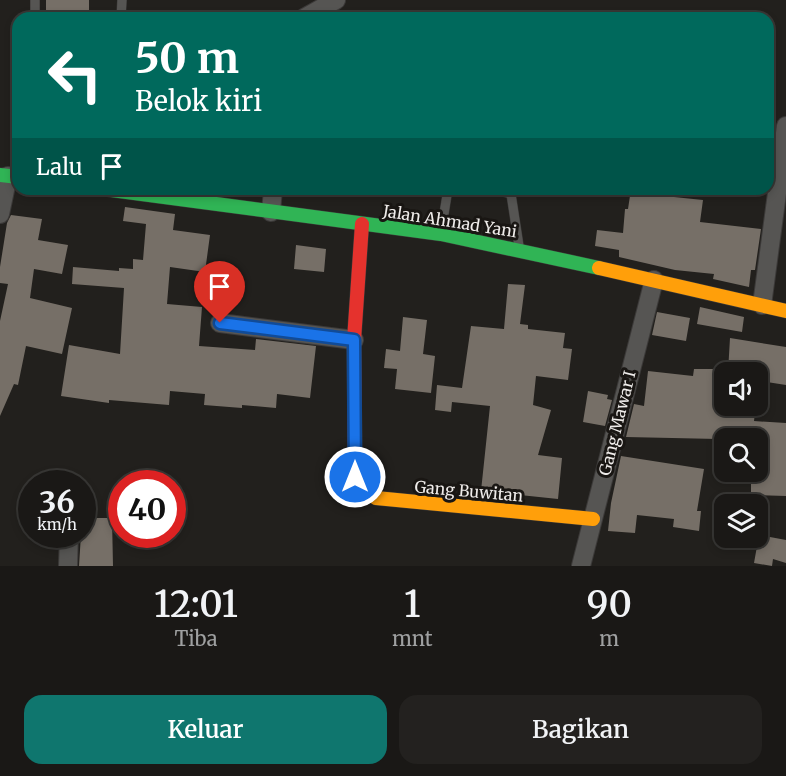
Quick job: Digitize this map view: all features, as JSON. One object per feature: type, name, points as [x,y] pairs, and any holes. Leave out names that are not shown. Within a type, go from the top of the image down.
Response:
[{"type":"main road","name":"Jalan Ahmad Yani","points":[[202,195],[272,212],[441,234],[519,249],[786,311]]},
{"type":"main road","name":"Gang Buwitan","points":[[362,224],[354,340],[355,477],[366,494],[376,498],[593,519]]},
{"type":"street","points":[[315,12],[336,0]]},
{"type":"street","points":[[762,306],[786,126]]},
{"type":"street","points":[[0,214],[9,176]]},
{"type":"street","points":[[272,212],[273,195]]},
{"type":"street","name":"Gang Mawar I","points":[[582,566],[654,280]]},
{"type":"street","points":[[220,323],[354,340]]},
{"type":"street","points":[[68,566],[69,548]]},
{"type":"lane","points":[[441,234],[447,195]]},
{"type":"lane","points":[[511,195],[519,249]]},
{"type":"building","points":[[46,0],[89,0],[89,12],[46,12]]},
{"type":"building","points":[[630,195],[674,195],[674,197],[703,200],[700,222],[761,229],[755,270],[751,270],[749,287],[713,279],[714,274],[675,270],[619,257],[619,250],[595,246],[597,230],[623,233],[625,209],[628,209]]},
{"type":"building","points":[[125,207],[175,214],[173,230],[210,235],[205,272],[170,267],[167,304],[202,307],[199,346],[255,350],[256,339],[316,346],[310,398],[277,394],[276,408],[242,405],[242,408],[204,405],[205,394],[170,391],[169,405],[109,400],[109,403],[61,396],[69,345],[120,354],[124,288],[72,284],[73,267],[119,271],[119,268],[133,269],[133,259],[143,260],[146,224],[123,221]]},
{"type":"building","points":[[11,215],[42,219],[38,240],[68,245],[62,274],[34,269],[30,298],[72,308],[62,354],[26,346],[18,385],[14,384],[0,416],[0,321],[8,284],[0,283],[0,267],[7,223]]},
{"type":"building","points":[[296,245],[326,249],[324,272],[294,269]]},
{"type":"building","points":[[508,284],[525,285],[520,324],[528,325],[528,329],[565,333],[563,348],[572,349],[568,380],[536,376],[533,405],[551,410],[538,455],[562,458],[558,499],[481,491],[490,406],[452,402],[451,412],[435,410],[437,385],[462,388],[471,326],[504,329]]},
{"type":"building","points":[[700,307],[744,317],[742,332],[697,324]]},
{"type":"building","points":[[657,312],[690,318],[686,341],[652,335]]},
{"type":"building","points":[[403,317],[427,320],[423,354],[435,356],[431,393],[395,389],[397,369],[384,368],[386,349],[400,351]]},
{"type":"building","points":[[730,338],[786,347],[786,385],[768,382],[768,362],[729,362]]},
{"type":"building","points":[[694,369],[714,369],[714,416],[755,416],[754,421],[786,423],[786,496],[751,494],[751,482],[768,482],[768,428],[714,428],[714,439],[626,437],[634,404],[644,406],[648,371],[693,376]]},
{"type":"building","points":[[588,391],[608,395],[607,399],[612,400],[605,426],[583,422]]},
{"type":"building","points":[[621,456],[704,469],[697,511],[701,511],[699,531],[673,527],[674,519],[637,515],[635,533],[608,531],[611,503]]},
{"type":"building","points":[[96,518],[108,518],[108,548],[113,548],[113,566],[79,566],[80,548],[96,548]]},
{"type":"building","points":[[768,537],[786,540],[786,563],[773,559],[772,566],[754,563],[757,548],[768,548]]},
{"type":"traffic: fast","points":[[0,175],[12,176]]},
{"type":"traffic: fast","points":[[149,195],[441,234],[599,268]]},
{"type":"traffic: slow","points":[[599,268],[786,311]]},
{"type":"traffic: slow","points":[[355,464],[356,476],[360,484],[376,498],[593,519]]},
{"type":"traffic: jam","points":[[355,464],[354,340],[362,224]]},
{"type":"route","points":[[220,323],[354,340],[355,477]]}]
